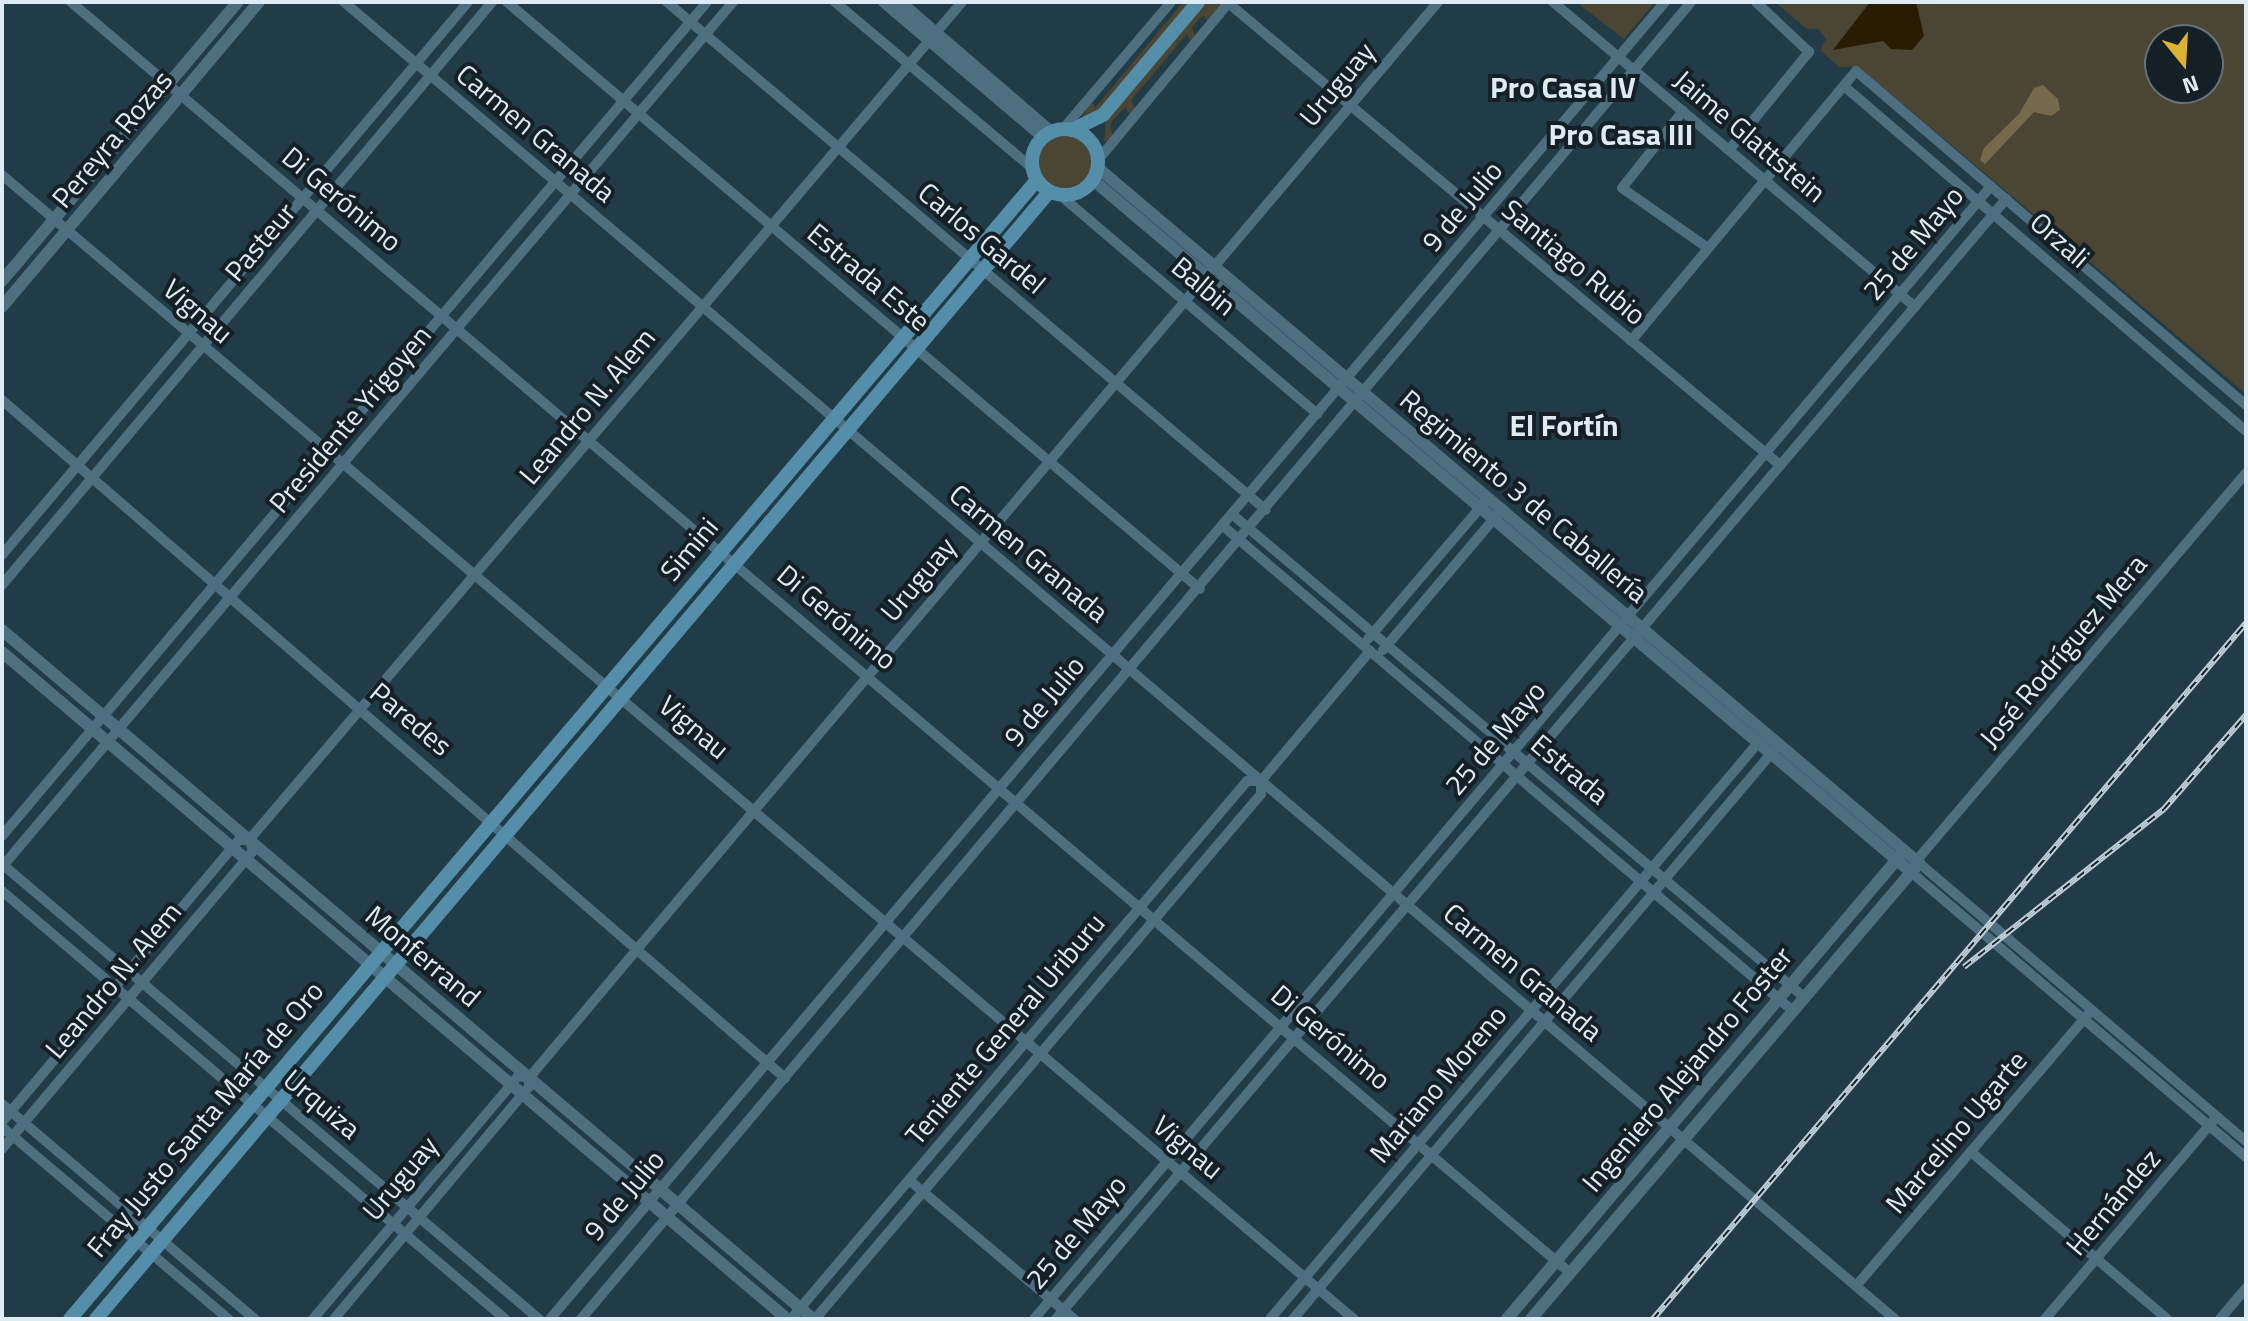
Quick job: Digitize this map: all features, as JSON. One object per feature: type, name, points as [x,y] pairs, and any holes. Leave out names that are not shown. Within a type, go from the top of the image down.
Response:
[{"type":"main road","points":[[1103,115],[1096,166],[1079,192],[1055,193],[1034,174],[1058,132],[1103,115],[1198,2]]},
{"type":"main road","points":[[1058,132],[1092,142],[1096,166]]},
{"type":"main road","name":"Simini","points":[[381,952],[970,259],[1034,174]]},
{"type":"main road","name":"Simini","points":[[396,965],[983,270],[1055,193]]},
{"type":"main road","name":"Fray Justo Santa María de Oro","points":[[70,1319],[381,952]]},
{"type":"main road","name":"Fray Justo Santa María de Oro","points":[[96,1319],[396,965]]},
{"type":"street","name":"Di Gerónimo","points":[[71,2],[722,550],[1570,1273]]},
{"type":"street","name":"Pereyra Rozas","points":[[2,281],[238,2]]},
{"type":"street","name":"Pereyra Rozas","points":[[2,307],[259,2]]},
{"type":"street","name":"Carmen Granada","points":[[344,2],[1895,1319]]},
{"type":"street","name":"Pasteur","points":[[2,555],[190,336],[468,2]]},
{"type":"street","name":"Pasteur","points":[[2,585],[492,2]]},
{"type":"street","name":"Estrada Este","points":[[507,2],[1200,589]]},
{"type":"street","name":"Carlos Gardel","points":[[667,2],[1266,510]]},
{"type":"street","name":"Presidente Yrigoyen","points":[[2,836],[707,2]]},
{"type":"street","name":"Presidente Yrigoyen","points":[[3,865],[733,2]]},
{"type":"street","points":[[835,2],[1034,174]]},
{"type":"street","points":[[884,2],[1058,132],[1171,2]]},
{"type":"street","points":[[900,2],[932,36]]},
{"type":"street","name":"Leandro N. Alem","points":[[2,1125],[6,1108],[129,971],[239,840],[249,840],[962,2]]},
{"type":"street","points":[[1096,166],[1228,2]]},
{"type":"street","name":"Santiago Rubio","points":[[1228,2],[1780,465]]},
{"type":"street","name":"Uruguay","points":[[334,1319],[523,1095],[529,1078],[1438,2]]},
{"type":"street","name":"Jaime Glattstein","points":[[1553,2],[1915,307]]},
{"type":"street","name":"9 de Julio","points":[[550,1319],[1665,2]]},
{"type":"street","name":"9 de Julio","points":[[581,1319],[1131,671],[1691,2]]},
{"type":"street","points":[[1729,150],[1807,58],[1808,47],[1756,2]]},
{"type":"street","name":"Orzali","points":[[2246,405],[1856,71],[1844,86],[2246,431]]},
{"type":"street","points":[[1631,341],[1844,86]]},
{"type":"street","points":[[1683,111],[1622,188],[1708,248]]},
{"type":"street","name":"Regimiento 3 de Caballería","points":[[1096,166],[1210,271],[1916,865]]},
{"type":"street","name":"Vignau","points":[[2,175],[755,809],[1354,1319]]},
{"type":"street","name":"25 de Mayo","points":[[1034,1319],[1991,186]]},
{"type":"street","name":"Balbin","points":[[1055,193],[1317,414]]},
{"type":"street","name":"25 de Mayo","points":[[1060,1315],[2006,199]]},
{"type":"street","name":"Paredes","points":[[2,400],[492,820],[785,1078]]},
{"type":"street","name":"José Rodríguez Mera","points":[[1916,865],[2246,473]]},
{"type":"street","points":[[1485,502],[1372,634],[1366,642],[1370,651],[1380,653],[1498,514]]},
{"type":"street","name":"Estrada","points":[[1233,515],[1804,997]]},
{"type":"street","name":"Estrada","points":[[1223,526],[1793,1011]]},
{"type":"street","name":"Monferrand","points":[[2,630],[814,1319]]},
{"type":"street","name":"Teniente General Uriburu","points":[[814,1319],[1261,794],[1261,781],[1370,651]]},
{"type":"street","name":"Monferrand","points":[[2,652],[789,1319]]},
{"type":"street","name":"Mariano Moreno","points":[[1270,1319],[1763,737]]},
{"type":"street","name":"Mariano Moreno","points":[[1293,1319],[1776,748]]},
{"type":"street","name":"Teniente General Uriburu","points":[[789,1319],[1247,781],[1261,781]]},
{"type":"street","points":[[246,859],[253,851],[249,840]]},
{"type":"street","name":"Ingeniero Alejandro Foster","points":[[1507,1319],[1901,855]]},
{"type":"street","name":"Leandro N. Alem","points":[[2,1149],[246,859]]},
{"type":"street","name":"Urquiza","points":[[3,865],[539,1319]]},
{"type":"street","points":[[1916,865],[1990,922],[2246,1157]]},
{"type":"street","points":[[1916,865],[1982,932],[2246,1141]]},
{"type":"street","name":"Ingeniero Alejandro Foster","points":[[1531,1319],[1916,865]]},
{"type":"street","name":"Urquiza","points":[[2,891],[505,1319]]},
{"type":"street","name":"Marcelino Ugarte","points":[[1856,1286],[2088,1014]]},
{"type":"street","name":"Uruguay","points":[[313,1319],[518,1076],[529,1078]]},
{"type":"street","points":[[6,1108],[255,1319]]},
{"type":"street","name":"Hernández","points":[[2045,1319],[2217,1116]]},
{"type":"street","points":[[2,1125],[228,1319]]},
{"type":"street","points":[[1971,1152],[2167,1319]]},
{"type":"street","points":[[909,1180],[1051,1299],[1060,1315],[1074,1319]]},
{"type":"street","points":[[2220,1319],[2246,1288]]},
{"type":"shaded area","points":[[1183,2],[1193,2],[1100,112],[1081,120],[1091,99],[1095,108]]},
{"type":"shaded area","points":[[1204,2],[1226,2],[1209,23],[1203,15],[1192,27],[1196,38],[1191,44],[1187,34],[1131,100],[1136,110],[1131,116],[1125,107],[1110,124],[1113,137],[1104,142],[1106,118]]},
{"type":"shaded area","points":[[1576,2],[1655,2],[1624,39]]},
{"type":"shaded area","points":[[1775,2],[2246,2],[2246,394],[1859,67],[1839,67],[1820,50],[1826,39],[1818,29],[1807,29]]},
{"type":"shaded area","points":[[1870,2],[1916,2],[1924,36],[1912,50],[1891,49],[1883,41],[1833,50]]},
{"type":"shaded area","points":[[2043,85],[2058,99],[2060,110],[2051,116],[2034,112],[1985,164],[1980,160],[1984,148],[2019,114],[2034,88]]},
{"type":"shaded area","points":[[1065,134],[1085,142],[1093,162],[1085,182],[1065,190],[1045,182],[1037,162],[1045,142]]},
{"type":"railway","points":[[1653,1319],[2246,623]]},
{"type":"railway","points":[[1964,967],[2164,809],[2246,715]]},
{"type":"district","name":"Pro Casa IV","points":[[1563,87]]},
{"type":"district","name":"Pro Casa III","points":[[1621,134]]},
{"type":"district","name":"El Fortín","points":[[1564,425]]}]
